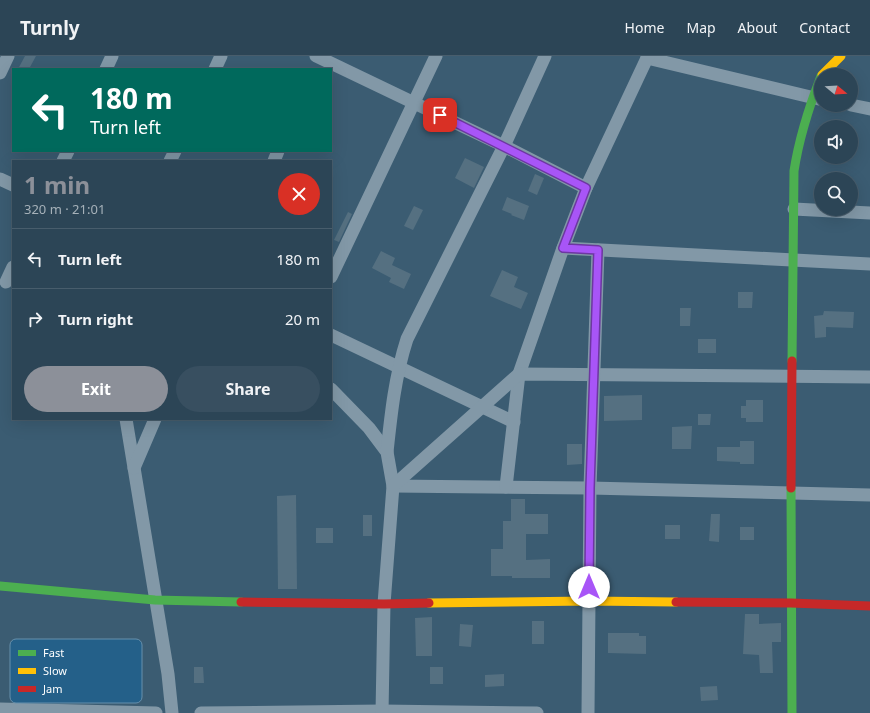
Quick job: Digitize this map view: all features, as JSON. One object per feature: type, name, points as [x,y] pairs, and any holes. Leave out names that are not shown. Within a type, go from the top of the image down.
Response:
[{"type":"street","points":[[0,73],[8,56]]},
{"type":"street","points":[[106,68],[112,56]]},
{"type":"street","points":[[215,68],[221,56]]},
{"type":"street","points":[[332,275],[436,56]]},
{"type":"street","points":[[382,712],[384,604],[393,486],[387,452],[392,403],[407,339],[504,146],[545,56]]},
{"type":"street","points":[[823,68],[825,56]]},
{"type":"street","points":[[829,68],[841,56]]},
{"type":"street","points":[[506,487],[519,374],[563,248],[586,188],[647,57],[814,98]]},
{"type":"street","points":[[320,60],[504,146],[586,188]]},
{"type":"street","points":[[792,713],[791,493],[794,171],[796,151],[808,112],[814,103]]},
{"type":"street","points":[[858,107],[870,109]]},
{"type":"street","points":[[0,179],[12,185]]},
{"type":"street","points":[[794,209],[870,213]]},
{"type":"street","points":[[563,248],[870,264]]},
{"type":"street","points":[[588,713],[590,488],[598,250]]},
{"type":"street","points":[[6,282],[12,269]]},
{"type":"street","points":[[332,335],[514,422]]},
{"type":"street","points":[[393,486],[519,374],[870,377]]},
{"type":"street","points":[[332,390],[369,428],[387,452]]},
{"type":"street","points":[[126,420],[168,674],[172,713]]},
{"type":"street","points":[[134,468],[155,420]]},
{"type":"street","points":[[393,486],[590,488],[870,495]]},
{"type":"street","points":[[0,586],[155,600],[384,604],[589,601],[791,603],[870,606]]},
{"type":"street","points":[[0,709],[156,713]]},
{"type":"street","points":[[201,713],[537,713]]},
{"type":"building","points":[[25,56],[36,56],[30,68],[19,68]]},
{"type":"building","points":[[465,158],[484,167],[474,188],[455,178]]},
{"type":"building","points":[[535,174],[544,178],[537,195],[528,191]]},
{"type":"building","points":[[507,197],[529,206],[524,220],[502,210]]},
{"type":"building","points":[[414,206],[423,210],[413,230],[404,226]]},
{"type":"building","points":[[348,212],[352,214],[339,242],[334,240]]},
{"type":"building","points":[[381,251],[395,258],[392,265],[411,274],[404,289],[389,282],[391,278],[372,268]]},
{"type":"building","points":[[502,270],[518,277],[514,287],[528,293],[521,309],[490,296]]},
{"type":"building","points":[[738,292],[753,292],[752,308],[738,308]]},
{"type":"building","points":[[680,308],[691,308],[690,326],[680,326]]},
{"type":"building","points":[[824,311],[854,312],[853,328],[826,327],[826,337],[815,338],[814,316],[823,315]]},
{"type":"building","points":[[698,339],[716,339],[716,353],[698,353]]},
{"type":"building","points":[[642,395],[642,420],[604,421],[604,396]]},
{"type":"building","points":[[746,400],[763,400],[763,422],[746,422],[746,418],[741,418],[741,406],[746,406]]},
{"type":"building","points":[[698,414],[711,414],[710,425],[698,425]]},
{"type":"building","points":[[692,426],[691,449],[672,449],[672,427]]},
{"type":"building","points":[[740,441],[754,441],[754,464],[717,461],[717,447],[740,447]]},
{"type":"building","points":[[567,444],[582,444],[582,464],[567,465]]},
{"type":"building","points":[[296,495],[297,589],[278,589],[277,496]]},
{"type":"building","points":[[511,499],[525,499],[525,514],[548,514],[548,534],[526,534],[526,560],[550,559],[550,578],[512,578],[512,576],[491,576],[491,549],[503,549],[503,521],[511,521]]},
{"type":"building","points":[[711,514],[720,514],[719,542],[709,541]]},
{"type":"building","points":[[363,515],[372,515],[372,536],[363,536]]},
{"type":"building","points":[[665,525],[680,525],[680,539],[665,539]]},
{"type":"building","points":[[740,527],[754,527],[754,540],[740,540]]},
{"type":"building","points":[[316,528],[333,528],[333,543],[316,543]]},
{"type":"building","points":[[745,614],[759,614],[759,624],[781,623],[781,642],[772,642],[773,673],[760,673],[759,655],[743,654]]},
{"type":"building","points":[[432,617],[432,656],[416,656],[415,618]]},
{"type":"building","points":[[532,621],[544,621],[544,644],[532,644]]},
{"type":"building","points":[[460,624],[473,625],[471,647],[459,646]]},
{"type":"building","points":[[608,633],[639,633],[639,636],[646,636],[646,654],[608,653]]},
{"type":"building","points":[[194,667],[203,667],[204,683],[194,683]]},
{"type":"building","points":[[430,667],[443,667],[443,684],[430,684]]},
{"type":"building","points":[[504,674],[504,686],[485,687],[485,675]]},
{"type":"building","points":[[717,686],[718,700],[701,701],[700,687]]},
{"type":"traffic: fast","points":[[792,361],[794,171],[805,123],[814,94]]},
{"type":"traffic: fast","points":[[791,488],[792,713]]},
{"type":"traffic: fast","points":[[0,586],[155,600],[241,602]]},
{"type":"traffic: slow","points":[[829,68],[841,56]]},
{"type":"traffic: slow","points":[[429,603],[589,601],[676,602]]},
{"type":"traffic: jam","points":[[791,488],[792,361]]},
{"type":"traffic: jam","points":[[241,602],[384,604],[429,603]]},
{"type":"traffic: jam","points":[[676,602],[791,603],[870,606]]},
{"type":"route","points":[[440,115],[586,188],[563,248],[598,250],[590,488],[589,587]]}]
